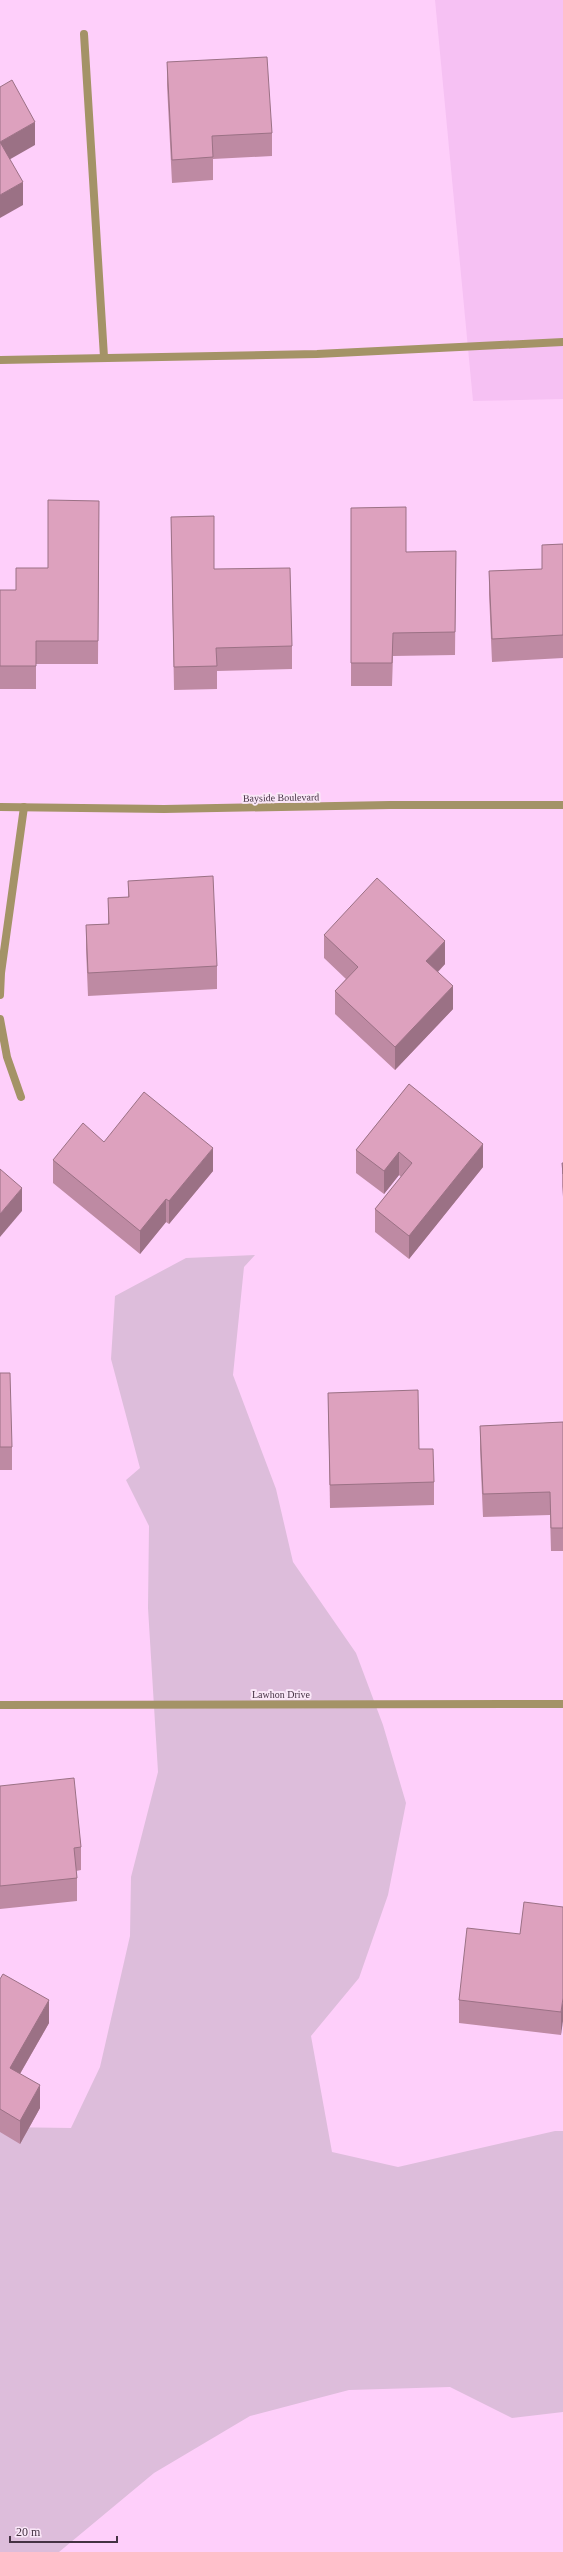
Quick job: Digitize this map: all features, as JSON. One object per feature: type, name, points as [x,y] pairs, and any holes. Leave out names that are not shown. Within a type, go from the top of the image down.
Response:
[{"type":"street","points":[[84,34],[104,357]]},
{"type":"street","points":[[0,360],[317,354],[563,342]]},
{"type":"street","name":"Bayside Boulevard","points":[[0,807],[164,809],[390,805],[563,805]]},
{"type":"street","points":[[0,995],[1,973],[24,807]]},
{"type":"street","points":[[0,1018],[7,1057],[21,1097]]},
{"type":"street","name":"Lawhon Drive","points":[[0,1705],[563,1704]]},
{"type":"shaded area","points":[[435,0],[563,0],[563,399],[473,401]]},
{"type":"shaded area","points":[[255,1255],[244,1267],[233,1375],[276,1489],[293,1562],[356,1653],[383,1725],[406,1803],[388,1895],[359,1978],[311,2036],[332,2152],[398,2167],[555,2131],[563,2131],[563,2412],[512,2418],[450,2387],[349,2390],[250,2416],[154,2473],[59,2552],[0,2552],[0,2127],[71,2128],[100,2067],[130,1936],[131,1877],[158,1772],[148,1608],[149,1526],[126,1480],[140,1468],[111,1359],[115,1296],[186,1258]]},
{"type":"building","points":[[267,57],[272,133],[212,136],[213,157],[172,160],[167,62]]},
{"type":"building","points":[[12,80],[35,122],[0,142],[0,87]]},
{"type":"building","points":[[0,142],[23,182],[0,195]]},
{"type":"building","points":[[48,500],[99,501],[98,641],[36,641],[36,666],[0,666],[0,590],[16,590],[16,568],[48,568]]},
{"type":"building","points":[[406,507],[406,552],[456,551],[455,632],[393,633],[392,663],[351,663],[351,508]]},
{"type":"building","points":[[214,516],[214,569],[290,568],[292,646],[216,648],[217,666],[174,667],[171,517]]},
{"type":"building","points":[[563,544],[563,635],[492,639],[489,571],[542,569],[542,545]]},
{"type":"building","points":[[213,876],[217,966],[88,973],[86,925],[109,924],[108,898],[129,897],[128,881]]},
{"type":"building","points":[[377,878],[445,941],[426,961],[453,986],[395,1047],[335,991],[358,967],[324,935]]},
{"type":"building","points":[[409,1084],[483,1144],[409,1236],[375,1209],[412,1163],[399,1152],[384,1171],[356,1150]]},
{"type":"building","points":[[144,1092],[213,1148],[169,1201],[166,1199],[140,1231],[53,1160],[83,1123],[104,1142]]},
{"type":"building","points":[[0,1169],[22,1188],[0,1214]]},
{"type":"building","points":[[0,1373],[10,1373],[12,1447],[0,1447]]},
{"type":"building","points":[[418,1390],[419,1449],[433,1449],[434,1482],[330,1485],[328,1393]]},
{"type":"building","points":[[563,1422],[563,1528],[551,1528],[550,1492],[483,1494],[480,1426]]},
{"type":"building","points":[[74,1778],[81,1847],[74,1848],[77,1878],[0,1886],[0,1786]]},
{"type":"building","points":[[524,1902],[563,1907],[563,1998],[561,2012],[459,2000],[467,1928],[520,1934]]},
{"type":"building","points":[[3,1974],[49,2000],[10,2068],[40,2085],[20,2121],[0,2109],[0,1979]]}]
